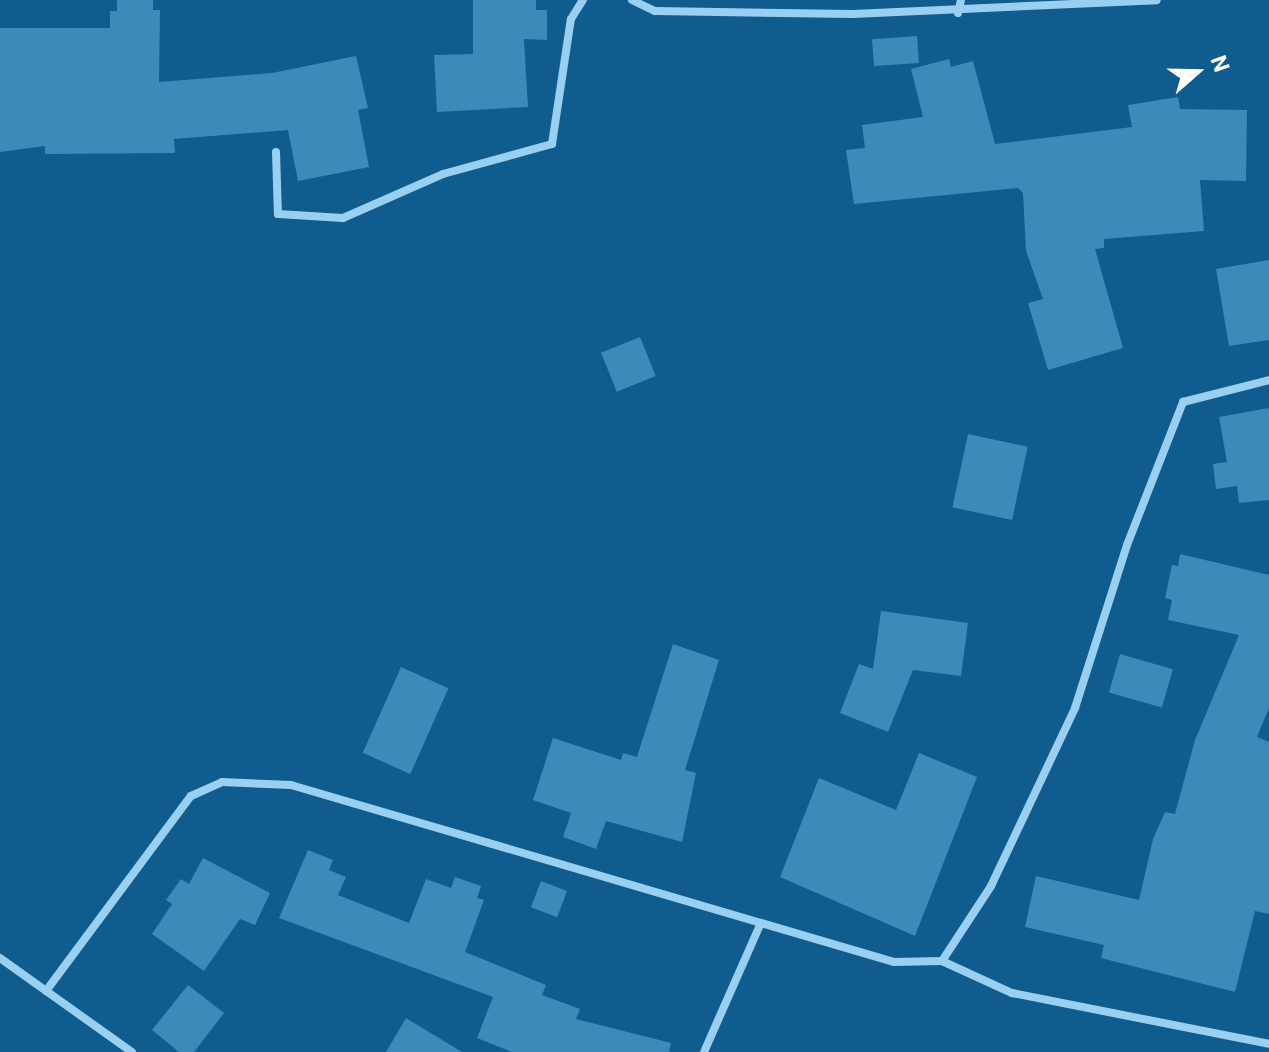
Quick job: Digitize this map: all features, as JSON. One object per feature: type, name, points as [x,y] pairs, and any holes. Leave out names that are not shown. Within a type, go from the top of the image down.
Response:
[{"type":"street","points":[[276,152],[278,214],[343,218],[443,174],[552,144],[571,19],[583,0]]},
{"type":"street","points":[[632,0],[655,11],[958,13],[1157,0]]},
{"type":"street","points":[[958,13],[961,0]]},
{"type":"street","points":[[942,961],[991,886],[1075,708],[1127,545],[1183,402],[1269,380]]},
{"type":"street","points":[[46,991],[191,796],[222,782],[291,785],[894,962],[942,961],[1012,993],[1269,1044]]},
{"type":"street","points":[[704,1052],[761,923]]},
{"type":"street","points":[[0,958],[132,1052]]},
{"type":"building","points":[[117,0],[153,0],[153,10],[160,10],[159,82],[272,73],[356,56],[368,108],[358,110],[369,167],[298,181],[288,130],[174,139],[175,153],[45,154],[45,146],[0,152],[0,28],[110,28],[110,11],[117,11]]},
{"type":"building","points":[[473,0],[536,0],[536,10],[547,10],[547,40],[524,39],[528,107],[437,112],[434,55],[473,54]]},
{"type":"building","points":[[917,36],[919,63],[874,66],[872,39]]},
{"type":"building","points":[[949,59],[951,67],[973,61],[995,144],[1132,127],[1128,105],[1178,97],[1180,109],[1247,110],[1246,181],[1200,180],[1204,231],[1104,239],[1104,248],[1095,249],[1123,348],[1048,370],[1028,303],[1043,299],[1026,251],[1023,193],[1018,188],[854,204],[846,150],[865,148],[862,125],[923,117],[911,69]]},
{"type":"building","points":[[1269,260],[1269,340],[1229,346],[1216,269]]},
{"type":"building","points":[[640,337],[656,376],[617,392],[601,353]]},
{"type":"building","points":[[1269,408],[1269,500],[1239,503],[1237,486],[1216,489],[1213,464],[1227,462],[1219,417]]},
{"type":"building","points":[[968,434],[1028,447],[1012,520],[952,507]]},
{"type":"building","points":[[1180,554],[1269,575],[1269,708],[1257,737],[1269,742],[1269,914],[1255,911],[1235,992],[1101,958],[1104,945],[1025,927],[1036,876],[1139,900],[1153,839],[1165,812],[1175,814],[1195,740],[1239,635],[1168,620],[1172,600],[1165,598],[1172,565],[1178,566]]},
{"type":"building","points":[[881,611],[968,623],[961,676],[913,670],[888,732],[840,713],[859,664],[873,669]]},
{"type":"building","points":[[673,644],[719,660],[685,770],[696,773],[682,842],[606,821],[596,849],[563,837],[571,813],[533,800],[553,738],[621,760],[623,753],[637,757]]},
{"type":"building","points":[[1120,654],[1173,669],[1162,708],[1109,692]]},
{"type":"building","points":[[401,667],[449,688],[410,774],[363,753]]},
{"type":"building","points":[[919,753],[977,777],[915,936],[780,877],[819,778],[896,810]]},
{"type":"building","points":[[308,850],[333,860],[329,870],[346,877],[338,895],[409,923],[426,879],[451,888],[455,877],[481,886],[477,898],[484,900],[465,952],[546,985],[542,995],[580,1009],[576,1019],[671,1043],[669,1052],[512,1052],[477,1038],[493,997],[279,918]]},
{"type":"building","points":[[203,858],[270,893],[255,925],[240,919],[204,971],[152,934],[172,904],[166,900],[181,879],[189,884]]},
{"type":"building","points":[[541,881],[567,891],[557,917],[531,907]]},
{"type":"building","points":[[188,985],[224,1013],[194,1052],[179,1052],[152,1030]]},
{"type":"building","points":[[406,1018],[462,1052],[386,1052]]}]
